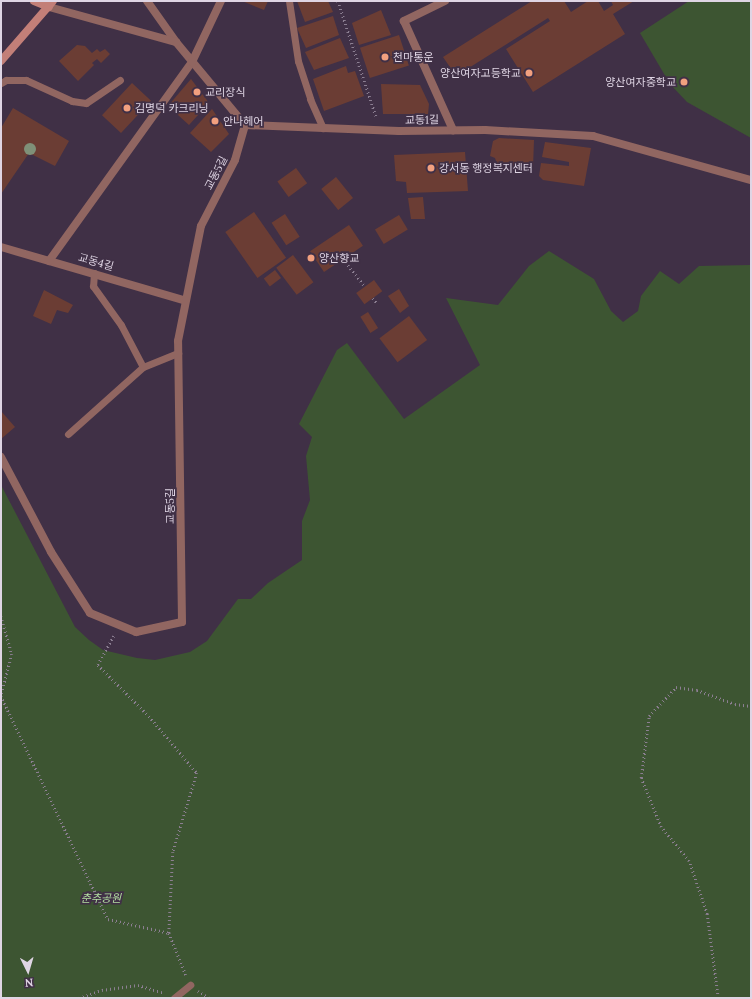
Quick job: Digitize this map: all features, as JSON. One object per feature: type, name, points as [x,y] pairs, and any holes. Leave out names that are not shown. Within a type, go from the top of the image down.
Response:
[{"type":"main road","points":[[34,1],[51,4]]},
{"type":"main road","points":[[1,61],[51,4]]},
{"type":"street","points":[[147,1],[176,42],[245,125]]},
{"type":"street","points":[[49,261],[192,62],[221,1]]},
{"type":"street","points":[[445,1],[404,21],[453,130]]},
{"type":"street","points":[[51,4],[176,42]]},
{"type":"street","name":"교동1길","points":[[245,125],[323,128],[485,130],[593,136],[751,180]]},
{"type":"street","name":"교동5길","points":[[1,457],[51,552],[90,613],[136,632],[182,622],[178,353],[184,300],[201,226],[235,160],[245,125]]},
{"type":"street","name":"교동4길","points":[[1,247],[184,300]]},
{"type":"lane","points":[[289,1],[298,61],[310,99],[323,128]]},
{"type":"lane","points":[[1,83],[6,80],[26,80],[72,101],[86,103],[120,80]]},
{"type":"lane","points":[[94,273],[93,286],[121,325],[143,367]]},
{"type":"lane","points":[[68,434],[143,367],[178,353]]},
{"type":"lane","points":[[175,997],[190,985]]},
{"type":"path","points":[[338,1],[376,116]]},
{"type":"path","points":[[343,259],[365,286]]},
{"type":"path","points":[[373,298],[377,303]]},
{"type":"path","points":[[1,616],[12,654],[1,696],[108,919],[169,933]]},
{"type":"path","points":[[120,625],[98,665],[149,716],[197,773],[174,852],[169,933],[190,985],[209,998]]},
{"type":"path","points":[[718,998],[708,914],[689,861],[660,827],[641,778],[649,716],[676,687],[696,690],[735,704],[751,706]]},
{"type":"path","points":[[79,998],[102,990],[138,985],[175,997]]},
{"type":"green space","points":[[689,1],[751,1],[751,138],[687,102],[670,84],[640,33]]},
{"type":"green space","name":"춘추공원","points":[[549,251],[594,279],[611,311],[623,322],[638,311],[641,296],[660,271],[679,284],[699,266],[751,265],[751,998],[1,998],[1,485],[75,627],[89,640],[103,650],[137,658],[155,660],[190,652],[207,641],[238,599],[251,599],[268,583],[302,560],[302,521],[310,500],[306,456],[312,437],[299,424],[337,350],[347,343],[404,419],[480,365],[446,298],[498,305],[529,266]]},
{"type":"building","points":[[242,1],[268,1],[264,10]]},
{"type":"building","points":[[297,1],[328,1],[333,12],[305,22]]},
{"type":"building","points":[[532,1],[564,1],[571,12],[588,1],[598,1],[604,11],[613,5],[611,1],[634,1],[613,14],[625,34],[533,92],[506,49],[550,21],[548,18],[456,76],[443,57]]},
{"type":"building","points":[[381,10],[391,35],[359,45],[352,23]]},
{"type":"building","points":[[333,16],[339,35],[306,48],[297,28]]},
{"type":"building","name":"천마통운","points":[[399,35],[409,65],[370,78],[360,48]]},
{"type":"building","points":[[340,38],[349,58],[314,70],[305,52]]},
{"type":"building","points":[[77,45],[85,46],[92,53],[97,49],[100,52],[105,49],[110,54],[101,63],[97,59],[92,63],[94,65],[78,81],[59,61]]},
{"type":"building","points":[[346,66],[348,73],[355,71],[364,96],[324,111],[313,79]]},
{"type":"building","points":[[191,79],[209,103],[189,125],[168,106]]},
{"type":"building","name":"김명덕 카크리닝","points":[[132,83],[151,101],[121,133],[102,115]]},
{"type":"building","points":[[381,84],[420,85],[429,104],[428,114],[383,114]]},
{"type":"building","points":[[13,108],[69,141],[55,166],[29,153],[1,194],[1,128]]},
{"type":"building","points":[[212,109],[229,134],[211,152],[190,133]]},
{"type":"building","points":[[499,138],[534,140],[533,168],[497,164],[495,158],[490,156],[493,141]]},
{"type":"building","points":[[545,142],[591,148],[584,186],[543,180],[539,176],[541,163],[569,166],[569,162],[542,157]]},
{"type":"building","name":"강서동 행정복지센터","points":[[465,152],[468,191],[407,193],[406,182],[396,181],[394,155]]},
{"type":"building","points":[[296,168],[307,183],[289,197],[277,182]]},
{"type":"building","points":[[336,177],[353,198],[338,210],[321,189]]},
{"type":"building","points":[[423,197],[425,219],[411,219],[408,198]]},
{"type":"building","points":[[254,212],[286,258],[257,278],[225,232]]},
{"type":"building","points":[[285,214],[300,237],[286,245],[272,223]]},
{"type":"building","points":[[399,215],[408,230],[384,244],[375,229]]},
{"type":"building","points":[[349,225],[363,246],[324,272],[310,251]]},
{"type":"building","points":[[293,255],[313,282],[297,295],[276,268]]},
{"type":"building","points":[[275,270],[281,278],[270,286],[264,278]]},
{"type":"building","points":[[374,280],[382,291],[364,304],[356,293]]},
{"type":"building","points":[[399,289],[409,306],[400,313],[388,296]]},
{"type":"building","points":[[44,290],[73,305],[68,313],[57,310],[51,324],[33,316]]},
{"type":"building","points":[[368,312],[378,328],[370,333],[360,317]]},
{"type":"building","points":[[409,316],[427,340],[398,362],[379,338]]},
{"type":"building","points":[[1,411],[15,427],[1,439]]},
{"type":"place","name":"천마통운","points":[[385,57]]},
{"type":"place","name":"양산여자고등학교","points":[[529,73]]},
{"type":"place","name":"양산여자중학교","points":[[684,82]]},
{"type":"place","name":"교리장식","points":[[197,92]]},
{"type":"place","name":"김명덕 카크리닝","points":[[127,108]]},
{"type":"place","name":"안나헤어","points":[[215,121]]},
{"type":"place","name":"강서동 행정복지센터","points":[[431,168]]},
{"type":"place","name":"양산향교","points":[[311,258]]}]
